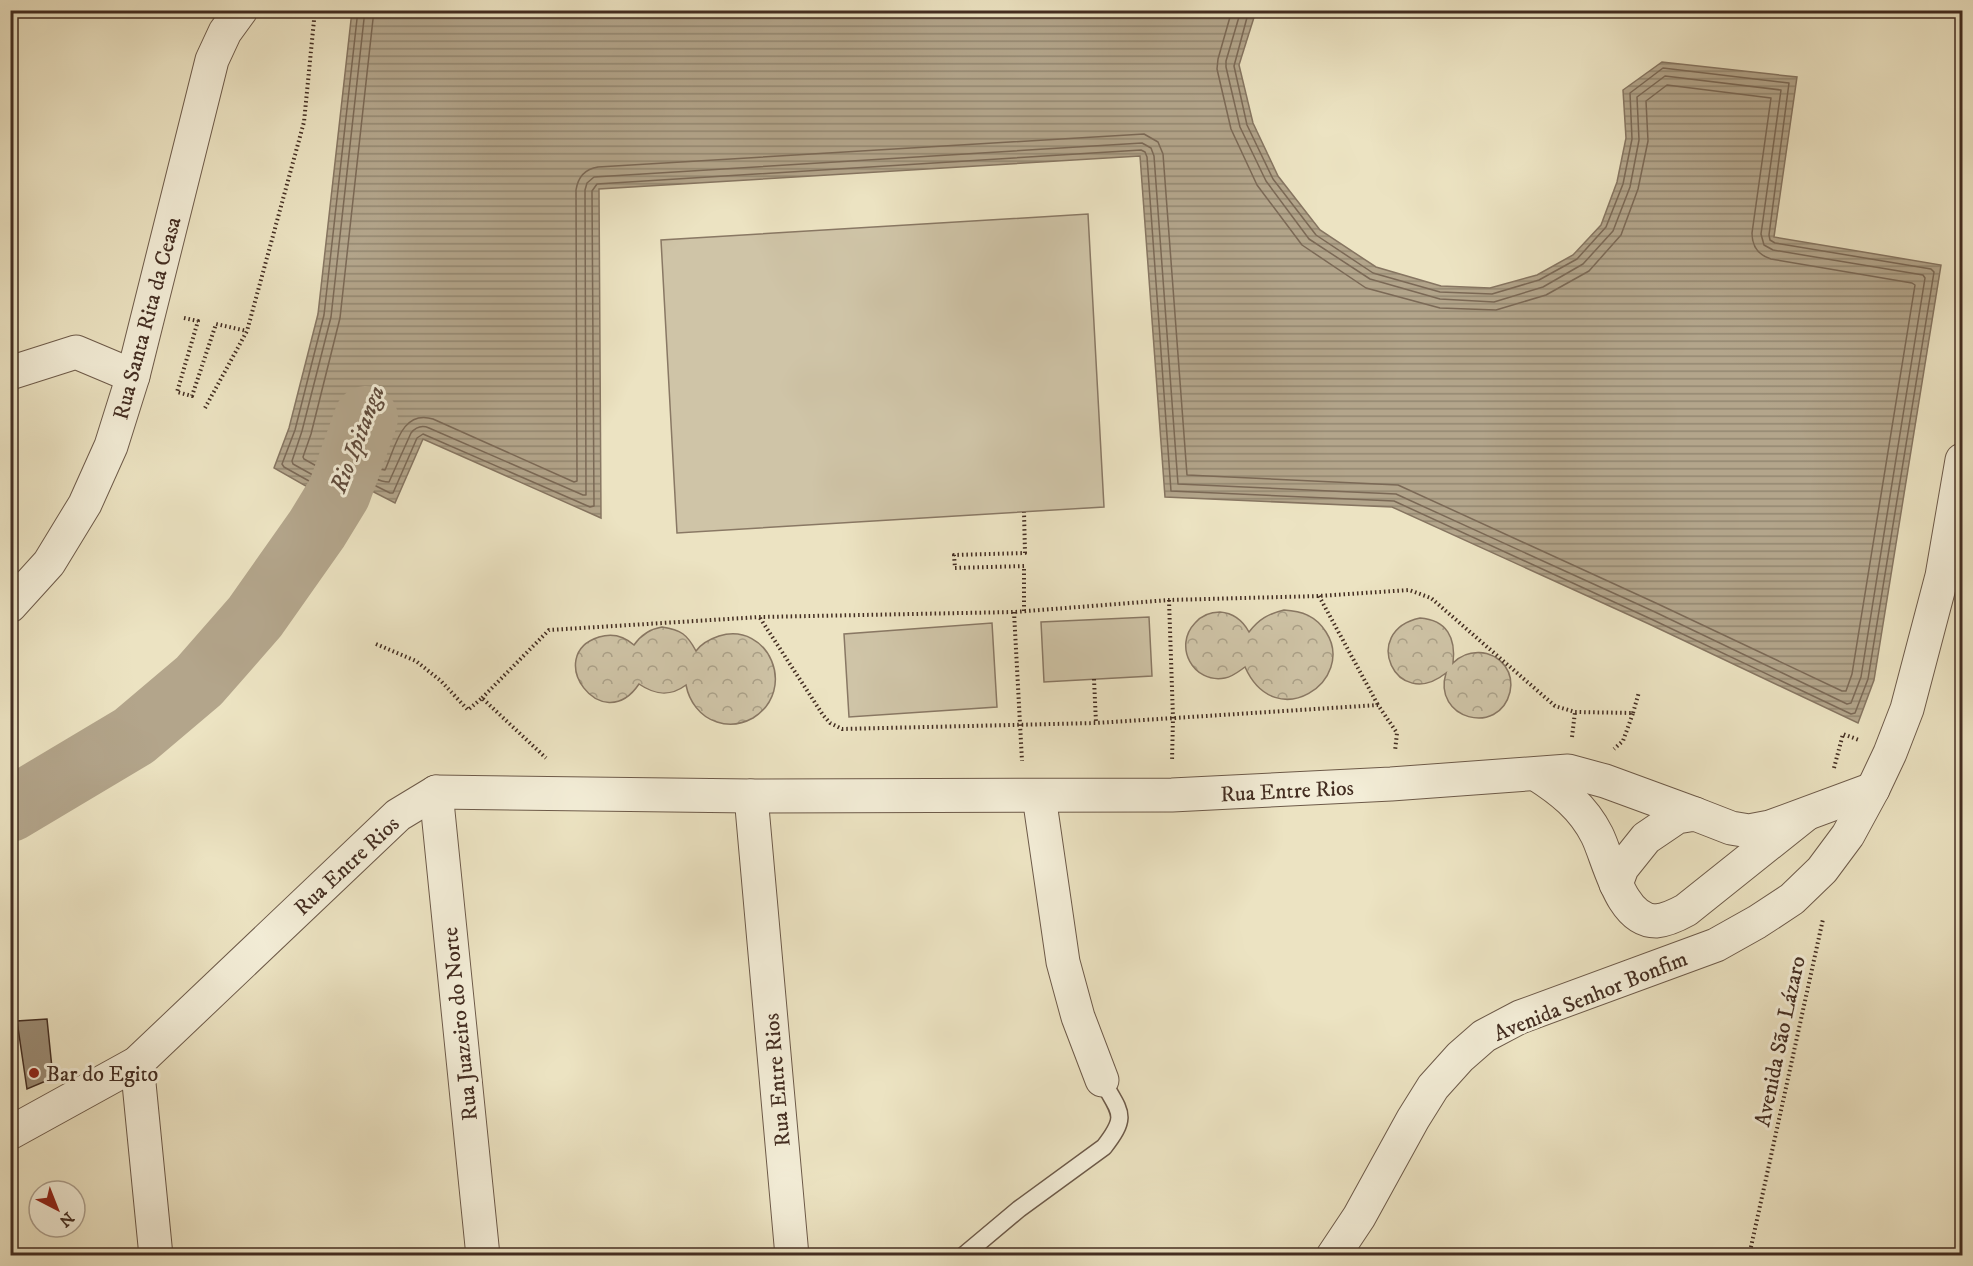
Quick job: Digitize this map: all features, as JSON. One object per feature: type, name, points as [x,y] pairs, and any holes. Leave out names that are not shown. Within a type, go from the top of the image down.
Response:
[{"type":"street","name":"Rua Santa Rita da Ceasa","points":[[10,606],[49,563],[85,504],[111,446],[133,376],[212,60],[225,32],[241,10]]},
{"type":"street","points":[[10,373],[76,352],[133,376]]},
{"type":"street","name":"Avenida Senhor Bonfim","points":[[1333,1256],[1359,1217],[1433,1087],[1460,1057],[1484,1036],[1520,1017],[1716,945],[1792,899],[1822,870],[1848,835],[1873,789],[1907,710],[1952,576],[1962,460]]},
{"type":"street","name":"Rua Entre Rios","points":[[10,1132],[137,1063],[398,815],[436,792],[751,796],[1172,795],[1391,784],[1568,771],[1605,781],[1731,828],[1749,831],[1770,827],[1873,789]]},
{"type":"street","name":"Rua Entre Rios","points":[[1536,774],[1559,789],[1580,808],[1597,835],[1616,884],[1625,900],[1639,916],[1654,921],[1671,918],[1686,910],[1805,815]]},
{"type":"street","name":"Rua Juazeiro do Norte","points":[[436,792],[483,1256]]},
{"type":"street","name":"Rua Entre Rios","points":[[751,796],[792,1256]]},
{"type":"street","points":[[1039,796],[1064,962],[1078,1017],[1102,1080]]},
{"type":"street","points":[[1616,884],[1622,868],[1646,838],[1677,817],[1695,814]]},
{"type":"street","points":[[137,1063],[156,1256]]},
{"type":"lane","points":[[963,1256],[1019,1209],[1104,1147],[1113,1136],[1121,1120],[1118,1109],[1102,1080]]},
{"type":"path","points":[[205,408],[247,331],[304,122],[315,10]]},
{"type":"path","points":[[1024,512],[1025,553],[954,555],[955,568],[1024,567],[1024,611]]},
{"type":"path","points":[[482,698],[549,630],[760,618],[1014,612],[1169,600],[1319,596],[1409,590],[1431,598],[1555,706],[1575,712],[1633,713]]},
{"type":"path","points":[[1319,596],[1378,705],[1397,733]]},
{"type":"path","points":[[1169,600],[1173,718],[1172,795]]},
{"type":"path","points":[[1014,612],[1021,726]]},
{"type":"path","points":[[760,618],[823,715],[830,723],[842,729],[1096,723],[1378,705]]},
{"type":"path","points":[[1094,679],[1096,723]]},
{"type":"path","points":[[1609,753],[1623,741],[1639,692]]},
{"type":"path","points":[[1571,744],[1575,712]]},
{"type":"path","points":[[1832,773],[1843,734],[1890,753]]},
{"type":"path","name":"Avenida São Lázaro","points":[[1749,1256],[1824,913]]},
{"type":"green space","points":[[1088,214],[1104,507],[677,533],[661,240]]},
{"type":"green space","points":[[1284,610],[1303,613],[1318,622],[1326,632],[1333,650],[1331,667],[1322,682],[1309,693],[1292,699],[1275,697],[1259,687],[1245,667],[1230,677],[1214,678],[1204,675],[1190,661],[1186,652],[1186,642],[1189,632],[1203,616],[1216,612],[1229,614],[1241,621],[1249,632],[1264,618]]},
{"type":"green space","points":[[1149,617],[1152,676],[1044,682],[1041,622]]},
{"type":"green space","points":[[1420,618],[1437,622],[1448,632],[1453,646],[1453,663],[1465,655],[1479,652],[1493,656],[1505,666],[1511,685],[1504,706],[1493,714],[1481,718],[1469,717],[1457,711],[1449,702],[1444,689],[1446,673],[1428,683],[1412,683],[1400,677],[1391,665],[1388,652],[1391,638],[1402,626]]},
{"type":"green space","points":[[992,623],[997,707],[849,717],[844,634]]},
{"type":"green space","points":[[662,627],[683,634],[690,640],[696,651],[706,642],[719,636],[737,634],[752,639],[764,648],[772,661],[775,676],[774,691],[767,706],[749,720],[726,724],[705,716],[693,702],[686,685],[668,693],[662,693],[639,684],[624,699],[609,702],[595,698],[584,688],[577,674],[576,660],[583,646],[599,637],[609,635],[622,637],[634,645],[646,633]]},
{"type":"water","points":[[352,11],[1256,11],[1239,65],[1253,123],[1278,176],[1320,230],[1376,267],[1441,286],[1490,288],[1537,275],[1573,255],[1601,225],[1617,182],[1626,138],[1623,90],[1662,62],[1797,77],[1774,237],[1941,265],[1874,680],[1858,723],[1649,624],[1392,507],[1165,497],[1140,156],[599,189],[601,518],[423,439],[395,503],[368,489],[355,514],[274,468],[289,428],[318,314]]},
{"type":"building","points":[[47,1019],[53,1078],[27,1089],[17,1021]]},
{"type":"waterway","name":"Rio Ipitanga","points":[[10,810],[134,736],[199,681],[255,617],[317,529],[339,493],[366,418]]},
{"type":"place","name":"Bar do Egito","points":[[34,1073]]}]
